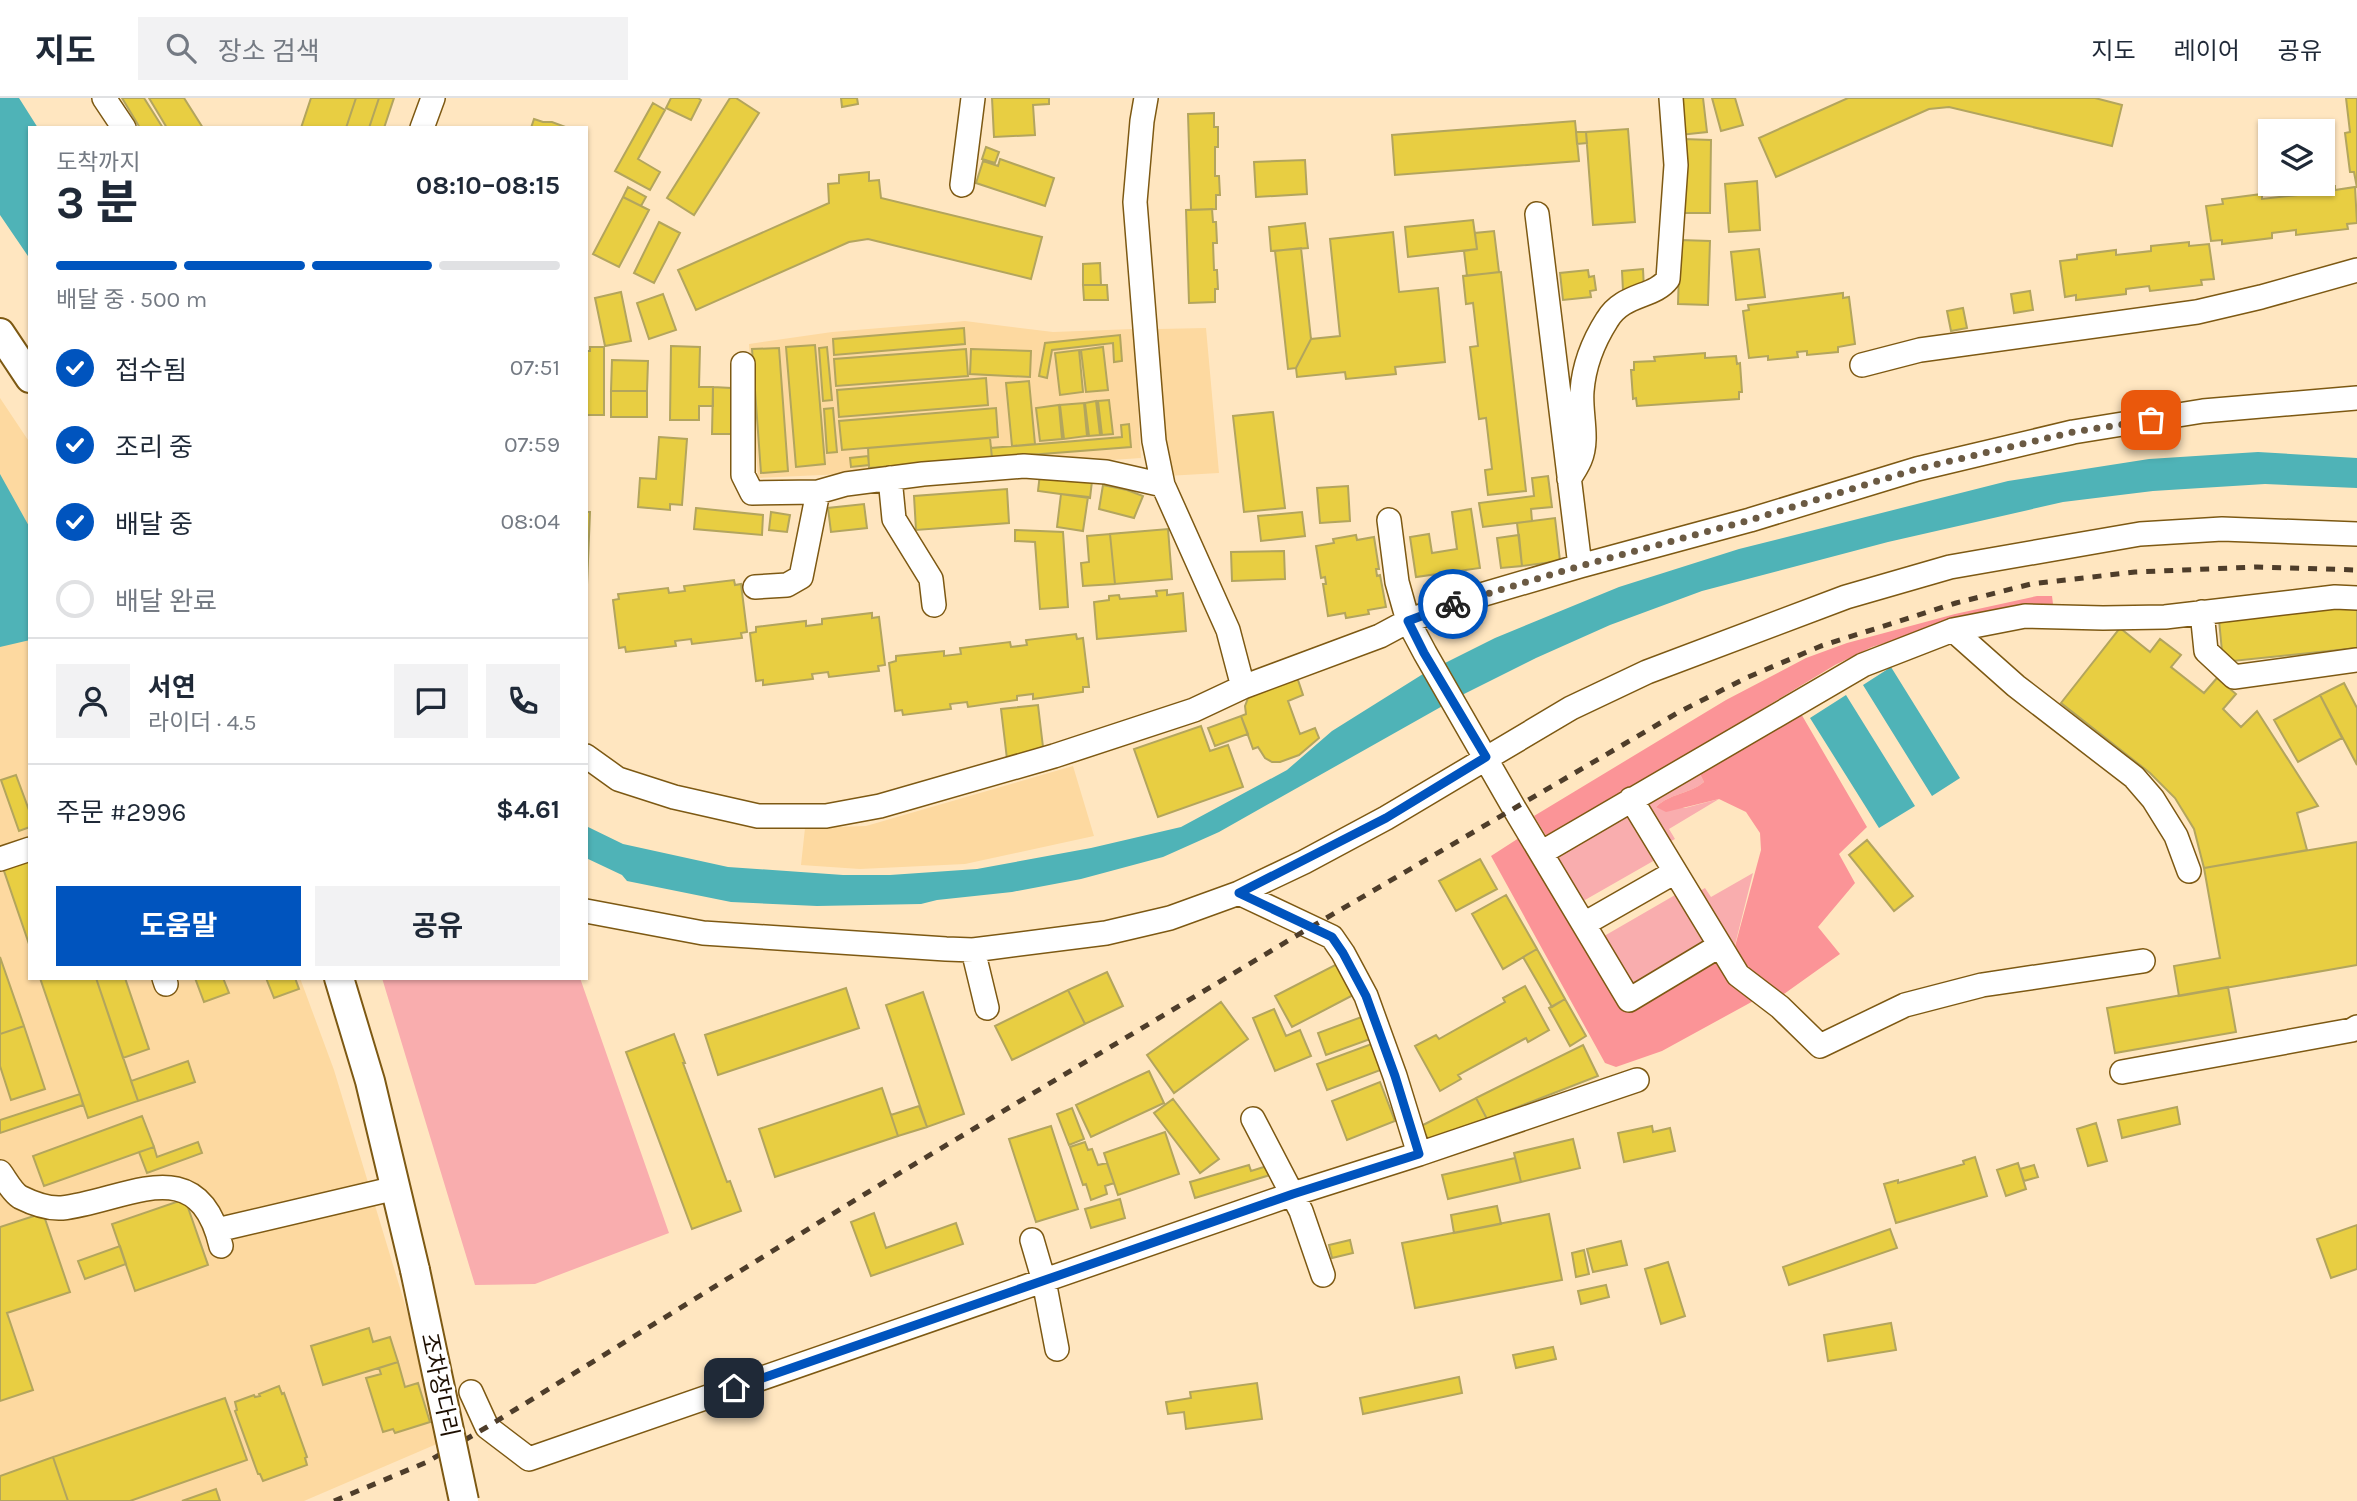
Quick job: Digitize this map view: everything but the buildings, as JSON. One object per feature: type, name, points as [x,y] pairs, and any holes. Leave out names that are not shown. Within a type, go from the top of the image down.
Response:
[{"type":"main road","points":[[0,333],[28,375]]},
{"type":"main road","name":"조차장다리","points":[[340,980],[370,1081],[396,1188],[464,1501]]},
{"type":"street","points":[[104,98],[123,126]]},
{"type":"street","points":[[423,126],[433,98]]},
{"type":"street","points":[[962,185],[973,98]]},
{"type":"street","points":[[1146,98],[1135,202],[1154,441],[1163,485],[1228,630],[1244,687]]},
{"type":"street","points":[[1569,479],[1581,458],[1584,435],[1582,391],[1589,352],[1609,317],[1625,301],[1663,286],[1668,279],[1676,165],[1671,98]]},
{"type":"street","points":[[1537,214],[1580,566]]},
{"type":"street","points":[[1862,365],[1920,349],[2197,312],[2357,270]]},
{"type":"street","points":[[743,364],[743,475],[752,493],[818,492],[846,484],[890,478],[1037,467],[1106,472],[1163,485]]},
{"type":"street","points":[[588,757],[618,779],[674,797],[758,816],[826,816],[880,806],[1054,756],[1194,710],[1244,687],[1380,636],[1408,621],[1464,600],[1750,520],[1917,469],[2073,432],[2203,411],[2357,398]]},
{"type":"street","points":[[890,478],[894,519],[932,579],[934,605]]},
{"type":"street","points":[[755,587],[787,585],[801,577],[818,492]]},
{"type":"street","points":[[1389,520],[1397,582],[1408,621],[1514,808],[1629,1000],[1719,946]]},
{"type":"street","points":[[588,911],[703,933],[974,950],[1106,933],[1170,918],[1239,893],[1386,818],[1572,708],[1647,672],[1846,597],[1950,567],[2140,534],[2222,529],[2357,534]]},
{"type":"street","points":[[1541,853],[1863,665],[1953,630],[2025,616],[2165,617],[2335,597],[2357,598]]},
{"type":"street","points":[[2202,612],[2206,651],[2234,677],[2356,662]]},
{"type":"street","points":[[1953,630],[2016,685],[2134,778],[2153,799],[2176,836],[2189,871]]},
{"type":"street","points":[[1630,799],[1738,975],[1780,1007],[1819,1046],[1905,1005],[1982,985],[2143,961]]},
{"type":"street","points":[[0,859],[28,850]]},
{"type":"street","points":[[1584,924],[1675,872]]},
{"type":"street","points":[[1239,893],[1332,937],[1366,996],[1419,1154]]},
{"type":"street","points":[[974,950],[987,1008]]},
{"type":"street","points":[[2122,1072],[2357,1027]]},
{"type":"street","points":[[471,1392],[487,1427],[529,1459],[1293,1194],[1637,1080]]},
{"type":"street","points":[[1253,1119],[1293,1194],[1323,1275]]},
{"type":"street","points":[[0,1172],[18,1196],[43,1206],[61,1208],[161,1186],[188,1192],[207,1210],[219,1238],[396,1188]]},
{"type":"street","points":[[1032,1240],[1044,1281],[1057,1349]]},
{"type":"shaded area","points":[[965,321],[1053,332],[1133,329],[1141,458],[758,478],[749,344],[832,332]]},
{"type":"shaded area","points":[[1206,328],[1219,473],[1167,476],[1158,329]]},
{"type":"shaded area","points":[[0,398],[28,440],[28,980],[301,980],[334,1070],[420,1354],[439,1443],[304,1501],[0,1501]]},
{"type":"shaded area","points":[[2037,596],[2052,596],[2053,604],[1924,631],[1872,647],[1835,665],[1548,839],[1534,816],[1726,700],[1806,658],[1847,643],[1955,614]]},
{"type":"shaded area","points":[[1800,712],[1867,827],[1839,854],[1855,883],[1818,927],[1840,954],[1777,999],[1747,972],[1734,950],[1761,850],[1760,833],[1746,812],[1719,799],[1666,812],[1656,807],[1704,782],[1698,770]]},
{"type":"shaded area","points":[[1073,766],[1094,836],[965,864],[860,869],[801,865],[805,828],[866,826]]},
{"type":"shaded area","points":[[1698,770],[1704,782],[1656,807],[1685,808],[1719,799],[1669,829],[1675,839],[1669,842],[1641,804]]},
{"type":"shaded area","points":[[1634,808],[1662,856],[1578,904],[1551,857]]},
{"type":"shaded area","points":[[1522,836],[1625,1007],[1720,955],[1757,999],[1662,1051],[1616,1067],[1605,1063],[1491,856]]},
{"type":"shaded area","points":[[1753,873],[1734,949],[1698,892],[1705,888],[1711,897]]},
{"type":"shaded area","points":[[1682,891],[1711,940],[1628,989],[1599,939]]},
{"type":"shaded area","points":[[383,980],[581,980],[669,1233],[535,1284],[475,1285]]},
{"type":"water","points":[[0,98],[19,98],[37,126],[28,126],[28,256],[0,215]]},
{"type":"water","points":[[2258,452],[2357,458],[2357,488],[2265,484],[2153,491],[2063,502],[1888,542],[1702,591],[1610,625],[1536,658],[1462,695],[1219,832],[1163,857],[1081,879],[1012,892],[921,904],[817,906],[731,902],[627,881],[622,875],[588,859],[588,827],[623,844],[728,867],[843,875],[890,875],[977,869],[1091,848],[1181,827],[1287,770],[1332,731],[1423,674],[1495,638],[1619,587],[1739,549],[2008,481],[2149,459]]},
{"type":"water","points":[[0,474],[28,524],[28,640],[0,647]]},
{"type":"water","points":[[1891,667],[1960,778],[1932,796],[1863,685]]},
{"type":"water","points":[[1846,695],[1915,806],[1879,828],[1810,718]]},
{"type":"railway","points":[[334,1501],[427,1462],[878,1186],[1311,927],[1679,712],[1746,678],[1821,646],[1956,603],[2031,584],[2135,572],[2257,567],[2357,570]]},
{"type":"way so far","points":[[1453,604],[1750,520],[1917,469],[2073,432],[2151,420]]},
{"type":"route","points":[[734,1388],[1293,1194],[1419,1154],[1366,996],[1332,937],[1239,893],[1386,818],[1486,757],[1408,621],[1453,604]]}]
